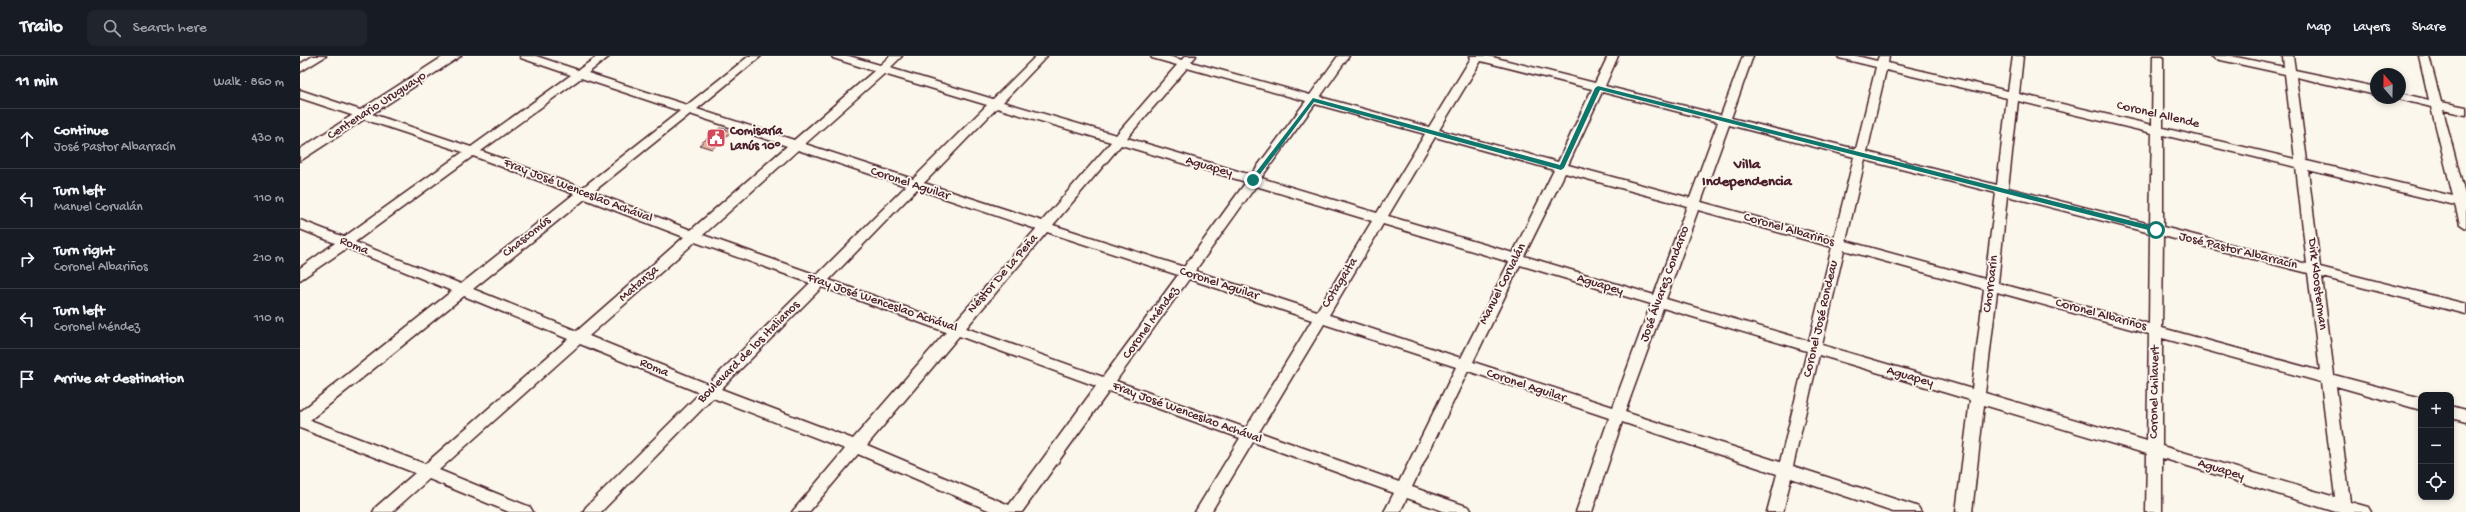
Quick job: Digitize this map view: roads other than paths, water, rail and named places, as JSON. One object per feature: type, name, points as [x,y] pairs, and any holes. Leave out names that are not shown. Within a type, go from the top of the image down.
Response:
[{"type":"main road","name":"Centenario Uruguayo","points":[[300,156],[454,56]]},
{"type":"street","points":[[300,69],[321,56]]},
{"type":"street","name":"Coronel Aguilar","points":[[525,56],[1043,228],[1913,512]]},
{"type":"street","points":[[300,275],[605,56]]},
{"type":"street","name":"Chascomús","points":[[300,421],[583,192],[756,56]]},
{"type":"street","name":"Aguapey","points":[[837,56],[1814,349],[1979,397],[2344,509],[2363,512]]},
{"type":"street","name":"Matanza","points":[[381,512],[794,145],[897,56]]},
{"type":"street","name":"Boulevard de los Italianos","points":[[591,512],[1042,56]]},
{"type":"street","name":"Coronel Albariños","points":[[1156,56],[1188,60],[1313,99],[1431,132],[2418,403]]},
{"type":"street","name":"Coronel Méndez","points":[[1013,512],[1344,56]]},
{"type":"street","name":"José Pastor Albarracín","points":[[1477,56],[2466,309]]},
{"type":"street","name":"Cotagaita","points":[[1203,512],[1477,56]]},
{"type":"street","name":"Manuel Corvalán","points":[[1392,512],[1561,168],[1613,56]]},
{"type":"street","name":"José Álvarez Condarco","points":[[1584,512],[1617,415],[1748,56]]},
{"type":"street","name":"Coronel Allende","points":[[1844,56],[1882,60],[2013,96],[2302,163],[2463,203]]},
{"type":"street","name":"Chorroarin","points":[[1964,512],[1979,397],[1990,286],[2018,56]]},
{"type":"street","name":"Coronel Chilavert","points":[[2154,512],[2158,56]]},
{"type":"street","points":[[2216,56],[2370,90]]},
{"type":"street","name":"Dirk Kloosterman","points":[[2288,56],[2344,509]]},
{"type":"street","points":[[2424,56],[2463,203],[2466,224]]},
{"type":"street","name":"Néstor De La Peña","points":[[800,512],[857,447],[955,329],[1117,140],[1188,60]]},
{"type":"street","name":"Coronel José Rondeau","points":[[1774,512],[1882,60]]},
{"type":"street","name":"Fray José Wenceslao Achával","points":[[300,94],[366,113],[583,192],[693,236],[1464,512]]},
{"type":"street","points":[[2406,98],[2466,111]]},
{"type":"street","name":"Roma","points":[[300,224],[710,391],[857,447],[1009,512]]},
{"type":"street","points":[[2454,413],[2466,416]]},
{"type":"street","points":[[300,421],[427,471],[525,512]]},
{"type":"place","name":"Comisaría Lanús 10°","points":[[716,138]]},
{"type":"district","name":"Villa Independencia","points":[[1747,174]]}]
